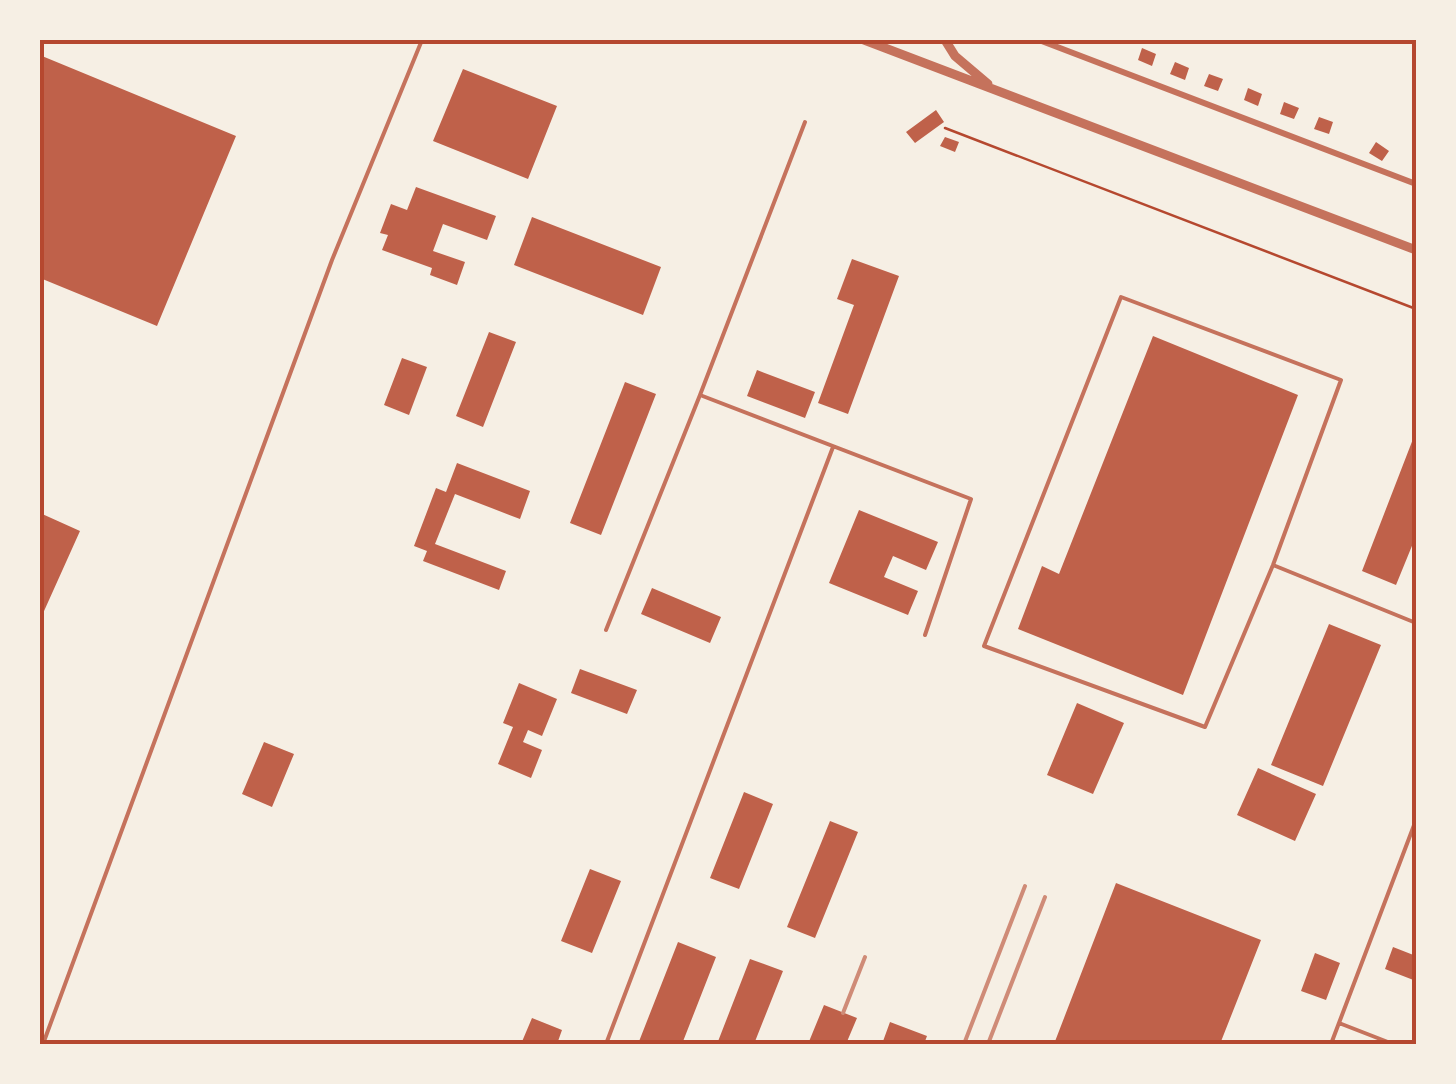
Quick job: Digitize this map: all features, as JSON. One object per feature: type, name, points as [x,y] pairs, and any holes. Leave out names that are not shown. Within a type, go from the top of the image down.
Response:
[{"type":"street","points":[[864,40],[1416,250]]},
{"type":"street","points":[[945,40],[956,56],[994,89]]},
{"type":"street","points":[[1040,40],[1416,184]]},
{"type":"lane","points":[[43,1042],[326,278],[422,40]]},
{"type":"lane","points":[[606,630],[805,122]]},
{"type":"lane","points":[[1121,297],[1342,380],[1272,565],[1205,727],[984,646],[1121,297]]},
{"type":"lane","points":[[700,396],[971,500],[925,635]]},
{"type":"lane","points":[[606,1044],[833,446]]},
{"type":"lane","points":[[1272,565],[1416,623]]},
{"type":"lane","points":[[1331,1044],[1416,820]]},
{"type":"lane","points":[[1338,1023],[1393,1044]]},
{"type":"path","points":[[945,128],[1416,309]]},
{"type":"building","points":[[1142,48],[1156,54],[1152,66],[1138,60]]},
{"type":"building","points":[[42,56],[236,136],[157,326],[40,278]]},
{"type":"building","points":[[1175,62],[1189,68],[1185,80],[1170,74]]},
{"type":"building","points":[[463,69],[557,106],[528,179],[433,141]]},
{"type":"building","points":[[1209,74],[1223,79],[1218,91],[1204,86]]},
{"type":"building","points":[[1248,88],[1262,94],[1258,106],[1244,100]]},
{"type":"building","points":[[1284,102],[1299,108],[1294,119],[1280,114]]},
{"type":"building","points":[[936,110],[944,122],[915,143],[906,132]]},
{"type":"building","points":[[1319,117],[1333,122],[1329,134],[1314,129]]},
{"type":"building","points":[[945,137],[959,142],[955,152],[940,146]]},
{"type":"building","points":[[1376,142],[1389,151],[1382,161],[1369,153]]},
{"type":"building","points":[[416,187],[496,216],[487,240],[443,224],[433,251],[465,262],[457,285],[430,275],[432,268],[382,250],[388,235],[380,233],[391,204],[407,210]]},
{"type":"building","points":[[532,217],[661,267],[643,315],[514,265]]},
{"type":"building","points":[[852,259],[899,276],[848,414],[818,403],[854,305],[837,299]]},
{"type":"building","points":[[489,332],[516,342],[483,427],[456,416]]},
{"type":"building","points":[[1153,336],[1298,395],[1183,695],[1018,629],[1042,566],[1059,574]]},
{"type":"building","points":[[402,358],[427,367],[409,415],[384,405]]},
{"type":"building","points":[[757,370],[815,392],[805,418],[747,396]]},
{"type":"building","points":[[625,382],[656,394],[601,535],[570,523]]},
{"type":"building","points":[[1413,439],[1416,536],[1396,585],[1362,571]]},
{"type":"building","points":[[457,463],[530,491],[520,519],[455,494],[435,544],[506,571],[499,590],[423,561],[427,551],[414,546],[436,488],[446,492]]},
{"type":"building","points":[[859,510],[938,542],[926,570],[893,556],[884,577],[918,591],[908,615],[829,583]]},
{"type":"building","points":[[40,513],[80,531],[40,620]]},
{"type":"building","points":[[652,588],[721,617],[710,643],[641,614]]},
{"type":"building","points":[[1329,624],[1381,645],[1323,786],[1271,765]]},
{"type":"building","points":[[580,669],[637,690],[627,714],[571,693]]},
{"type":"building","points":[[519,683],[557,699],[542,736],[528,730],[523,742],[542,750],[531,778],[498,764],[513,727],[503,723]]},
{"type":"building","points":[[1077,703],[1124,723],[1093,794],[1047,775]]},
{"type":"building","points":[[264,742],[294,754],[272,807],[242,794]]},
{"type":"building","points":[[1258,768],[1316,794],[1295,841],[1237,815]]},
{"type":"building","points":[[744,792],[773,804],[739,889],[710,878]]},
{"type":"building","points":[[830,821],[858,832],[815,938],[787,927]]},
{"type":"building","points":[[590,869],[621,881],[592,953],[561,941]]},
{"type":"building","points":[[1116,883],[1261,940],[1220,1044],[1054,1044]]},
{"type":"building","points":[[678,942],[716,957],[682,1044],[638,1044]]},
{"type":"building","points":[[1393,947],[1416,956],[1416,981],[1385,969]]},
{"type":"building","points":[[1315,953],[1340,963],[1326,1000],[1301,991]]},
{"type":"building","points":[[750,959],[783,971],[754,1044],[717,1044]]},
{"type":"building","points":[[824,1005],[857,1018],[846,1044],[808,1044]]},
{"type":"building","points":[[532,1018],[562,1030],[557,1044],[521,1044]]},
{"type":"building","points":[[890,1022],[927,1036],[924,1044],[882,1044]]},
{"type":"railway","points":[[964,1044],[1025,886]]},
{"type":"railway","points":[[988,1044],[1045,897]]},
{"type":"railway","points":[[843,1013],[865,957]]}]
